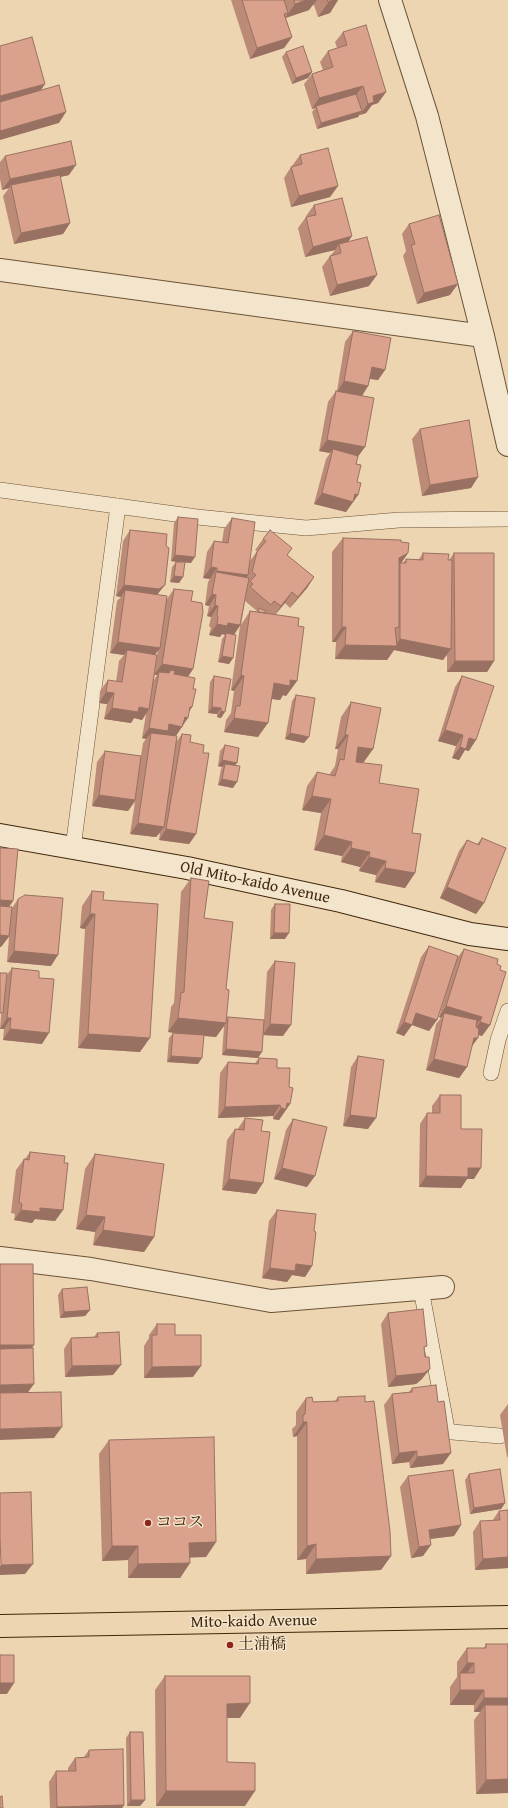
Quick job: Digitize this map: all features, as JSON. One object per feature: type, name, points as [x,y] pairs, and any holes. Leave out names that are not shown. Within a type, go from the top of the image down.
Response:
[{"type":"highway","name":"Mito-kaido Avenue","points":[[0,1626],[508,1617]]},
{"type":"street","points":[[390,0],[427,116],[483,336],[508,445]]},
{"type":"street","points":[[0,270],[483,336]]},
{"type":"street","name":"Old Mito-kaido Avenue","points":[[0,835],[187,868],[333,899],[470,934],[508,939]]},
{"type":"street","points":[[0,1258],[90,1270],[271,1301],[444,1287]]},
{"type":"lane","points":[[0,490],[197,517],[306,528],[399,520],[508,519]]},
{"type":"lane","points":[[73,848],[118,506]]},
{"type":"lane","points":[[491,1073],[498,1040],[508,1011]]},
{"type":"lane","points":[[421,1289],[447,1429],[452,1432],[500,1436]]},
{"type":"building","points":[[242,0],[284,0],[288,13],[284,14],[292,37],[257,48]]},
{"type":"building","points":[[294,0],[306,0],[295,4]]},
{"type":"building","points":[[366,25],[386,92],[373,96],[374,102],[368,104],[363,86],[319,98],[312,74],[333,67],[328,51],[347,45],[343,32]]},
{"type":"building","points":[[32,37],[45,84],[0,96],[0,46]]},
{"type":"building","points":[[303,46],[312,72],[296,78],[286,52]]},
{"type":"building","points":[[59,85],[66,112],[0,131],[0,102]]},
{"type":"building","points":[[356,94],[362,111],[321,123],[316,106]]},
{"type":"building","points":[[71,141],[76,165],[10,179],[5,156]]},
{"type":"building","points":[[328,148],[338,186],[299,196],[291,167],[302,164],[300,155]]},
{"type":"building","points":[[60,175],[70,223],[21,233],[11,185]]},
{"type":"building","points":[[342,198],[352,236],[313,247],[306,217],[316,215],[314,205]]},
{"type":"building","points":[[439,215],[458,284],[424,293],[411,245],[415,244],[409,224]]},
{"type":"building","points":[[367,237],[377,275],[337,285],[330,256],[341,253],[339,244]]},
{"type":"building","points":[[353,331],[391,338],[385,370],[372,367],[368,386],[344,381]]},
{"type":"building","points":[[336,391],[374,398],[365,447],[327,440]]},
{"type":"building","points":[[469,420],[478,477],[430,485],[420,429]]},
{"type":"building","points":[[333,449],[358,456],[356,464],[361,465],[357,482],[361,483],[358,495],[355,494],[353,502],[322,493]]},
{"type":"building","points":[[178,517],[198,519],[195,557],[175,555]]},
{"type":"building","points":[[232,518],[255,522],[248,575],[217,571],[217,568],[211,567],[214,541],[228,543]]},
{"type":"building","points":[[130,530],[167,534],[166,546],[169,548],[165,585],[159,589],[124,585]]},
{"type":"building","points":[[270,530],[292,548],[287,555],[314,577],[298,597],[292,592],[281,606],[274,601],[271,605],[250,587],[253,584],[250,581],[256,575],[252,572],[257,552],[266,541],[263,539]]},
{"type":"building","points":[[343,538],[401,540],[401,542],[409,543],[408,553],[399,558],[399,627],[395,628],[397,646],[345,645],[346,627],[342,627]]},
{"type":"building","points":[[423,553],[449,554],[448,560],[452,560],[451,649],[400,639],[400,563],[406,563],[406,559],[423,560]]},
{"type":"building","points":[[454,553],[494,553],[494,661],[455,661]]},
{"type":"building","points":[[176,562],[185,562],[183,577],[174,576]]},
{"type":"building","points":[[216,572],[249,578],[240,625],[228,623],[227,626],[217,624],[218,606],[215,605],[216,595],[212,594]]},
{"type":"building","points":[[174,589],[193,591],[191,601],[202,603],[203,612],[193,669],[162,664]]},
{"type":"building","points":[[125,590],[167,596],[160,648],[118,642]]},
{"type":"building","points":[[259,608],[266,611],[265,613],[258,612]]},
{"type":"building","points":[[250,611],[299,618],[298,626],[304,627],[297,681],[290,680],[290,686],[274,683],[268,723],[234,718],[236,706],[240,706],[244,676],[241,675]]},
{"type":"building","points":[[226,633],[236,635],[233,658],[222,656]]},
{"type":"building","points":[[127,650],[157,655],[149,709],[139,707],[138,712],[112,708],[114,693],[106,692],[108,680],[122,682]]},
{"type":"building","points":[[171,670],[175,671],[174,674],[195,678],[193,689],[196,689],[188,718],[185,717],[182,727],[169,724],[168,731],[149,728],[159,672],[169,673]]},
{"type":"building","points":[[214,676],[231,679],[225,712],[221,711],[221,708],[212,707]]},
{"type":"building","points":[[462,676],[494,686],[476,740],[469,738],[466,749],[460,747],[463,735],[445,730]]},
{"type":"building","points":[[296,695],[315,698],[309,737],[290,733]]},
{"type":"building","points":[[351,702],[381,708],[373,749],[358,747],[356,762],[382,765],[379,783],[419,789],[412,833],[421,834],[415,873],[385,868],[386,861],[369,857],[370,852],[351,848],[352,842],[324,835],[331,799],[312,796],[317,772],[335,776],[340,759],[344,760],[348,735],[345,735]]},
{"type":"building","points":[[151,733],[177,736],[164,827],[138,823]]},
{"type":"building","points":[[182,734],[191,735],[190,742],[204,745],[203,753],[209,753],[196,834],[166,829]]},
{"type":"building","points":[[225,745],[239,748],[237,763],[222,760]]},
{"type":"building","points":[[105,751],[141,756],[135,800],[99,795]]},
{"type":"building","points":[[225,764],[240,766],[237,782],[222,779]]},
{"type":"building","points":[[482,838],[506,848],[484,903],[447,887],[467,840],[479,845]]},
{"type":"building","points":[[0,848],[18,849],[13,901],[0,900]]},
{"type":"building","points":[[191,878],[209,881],[204,918],[233,922],[226,989],[229,990],[226,1023],[178,1018],[181,993],[184,992]]},
{"type":"building","points":[[92,891],[104,892],[103,900],[158,904],[150,1038],[88,1034],[95,914],[90,914]]},
{"type":"building","points":[[25,895],[63,898],[58,955],[14,951],[18,899]]},
{"type":"building","points":[[275,904],[290,904],[289,933],[274,933]]},
{"type":"building","points":[[0,906],[12,907],[9,936],[0,935]]},
{"type":"building","points":[[429,946],[458,956],[437,1020],[416,1013],[412,1025],[404,1022]]},
{"type":"building","points":[[464,949],[498,959],[497,964],[501,966],[500,970],[506,972],[490,1025],[480,1022],[482,1017],[446,1006]]},
{"type":"building","points":[[275,961],[295,963],[291,1025],[270,1024]]},
{"type":"building","points":[[12,968],[39,971],[39,978],[54,979],[49,1033],[10,1029],[11,1018],[7,1018]]},
{"type":"building","points":[[0,973],[7,973],[3,1013],[0,1013]]},
{"type":"building","points":[[444,1013],[477,1020],[476,1027],[479,1029],[478,1038],[474,1038],[467,1067],[434,1059]]},
{"type":"building","points":[[228,1017],[264,1020],[262,1052],[226,1049]]},
{"type":"building","points":[[173,1033],[204,1035],[202,1058],[171,1056]]},
{"type":"building","points":[[358,1056],[384,1060],[376,1118],[350,1115]]},
{"type":"building","points":[[259,1058],[277,1059],[277,1068],[290,1068],[289,1087],[293,1088],[290,1104],[287,1103],[286,1109],[281,1108],[280,1105],[225,1107],[228,1062],[258,1064]]},
{"type":"building","points":[[440,1095],[461,1095],[461,1129],[482,1129],[481,1168],[468,1168],[468,1177],[426,1176],[427,1113],[440,1113]]},
{"type":"building","points":[[245,1118],[263,1120],[261,1131],[270,1132],[263,1183],[229,1179],[235,1129],[244,1130]]},
{"type":"building","points":[[293,1119],[327,1127],[315,1176],[282,1168]]},
{"type":"building","points":[[30,1152],[65,1156],[64,1163],[68,1163],[63,1210],[40,1208],[40,1212],[21,1210],[22,1204],[19,1202],[24,1159],[29,1160]]},
{"type":"building","points":[[95,1154],[164,1164],[154,1237],[103,1230],[105,1217],[86,1215]]},
{"type":"building","points":[[277,1210],[316,1214],[314,1231],[316,1232],[312,1266],[296,1264],[295,1271],[270,1268]]},
{"type":"building","points":[[0,1264],[33,1264],[34,1345],[0,1345]]},
{"type":"building","points":[[87,1287],[90,1310],[64,1312],[62,1289]]},
{"type":"building","points":[[423,1309],[427,1346],[424,1347],[425,1357],[429,1357],[430,1369],[424,1373],[396,1376],[388,1313]]},
{"type":"building","points":[[157,1324],[175,1324],[175,1335],[201,1335],[201,1366],[152,1367],[152,1335],[157,1335]]},
{"type":"building","points":[[119,1332],[121,1365],[72,1366],[71,1338],[98,1337],[97,1333]]},
{"type":"building","points":[[33,1348],[34,1384],[0,1385],[0,1349]]},
{"type":"building","points":[[436,1385],[438,1402],[444,1401],[451,1453],[417,1457],[417,1451],[399,1453],[392,1394],[412,1392],[412,1388]]},
{"type":"building","points":[[61,1392],[62,1427],[0,1429],[0,1393]]},
{"type":"building","points":[[365,1396],[365,1402],[374,1401],[390,1531],[391,1556],[316,1559],[316,1544],[307,1546],[307,1422],[303,1422],[306,1398],[312,1397],[313,1402],[338,1401],[338,1397]]},
{"type":"building","points":[[214,1437],[216,1542],[189,1543],[190,1563],[138,1564],[138,1546],[112,1546],[109,1440]]},
{"type":"building","points":[[500,1469],[505,1503],[474,1508],[469,1474]]},
{"type":"building","points":[[453,1470],[461,1525],[429,1530],[431,1545],[419,1547],[408,1476]]},
{"type":"building","points":[[31,1492],[33,1564],[1,1565],[0,1493]]},
{"type":"building","points":[[508,1510],[508,1557],[483,1559],[480,1521],[500,1520],[499,1511]]},
{"type":"building","points":[[486,1644],[508,1644],[508,1698],[484,1698],[484,1690],[460,1690],[460,1673],[474,1673],[474,1663],[467,1663],[467,1648],[486,1648]]},
{"type":"building","points":[[0,1655],[14,1655],[14,1683],[0,1683]]},
{"type":"building","points":[[165,1676],[250,1676],[250,1703],[227,1704],[227,1762],[255,1763],[255,1791],[166,1791]]},
{"type":"building","points":[[485,1705],[508,1705],[508,1779],[486,1780]]},
{"type":"building","points":[[130,1732],[143,1732],[145,1800],[131,1800]]},
{"type":"building","points":[[123,1749],[124,1805],[57,1807],[56,1771],[76,1771],[75,1758],[89,1757],[89,1750]]},
{"type":"building","points":[[2,1796],[3,1808],[0,1808],[0,1797]]},
{"type":"place","name":"ココス","points":[[148,1523]]},
{"type":"place","name":"土浦橋","points":[[230,1645]]}]
